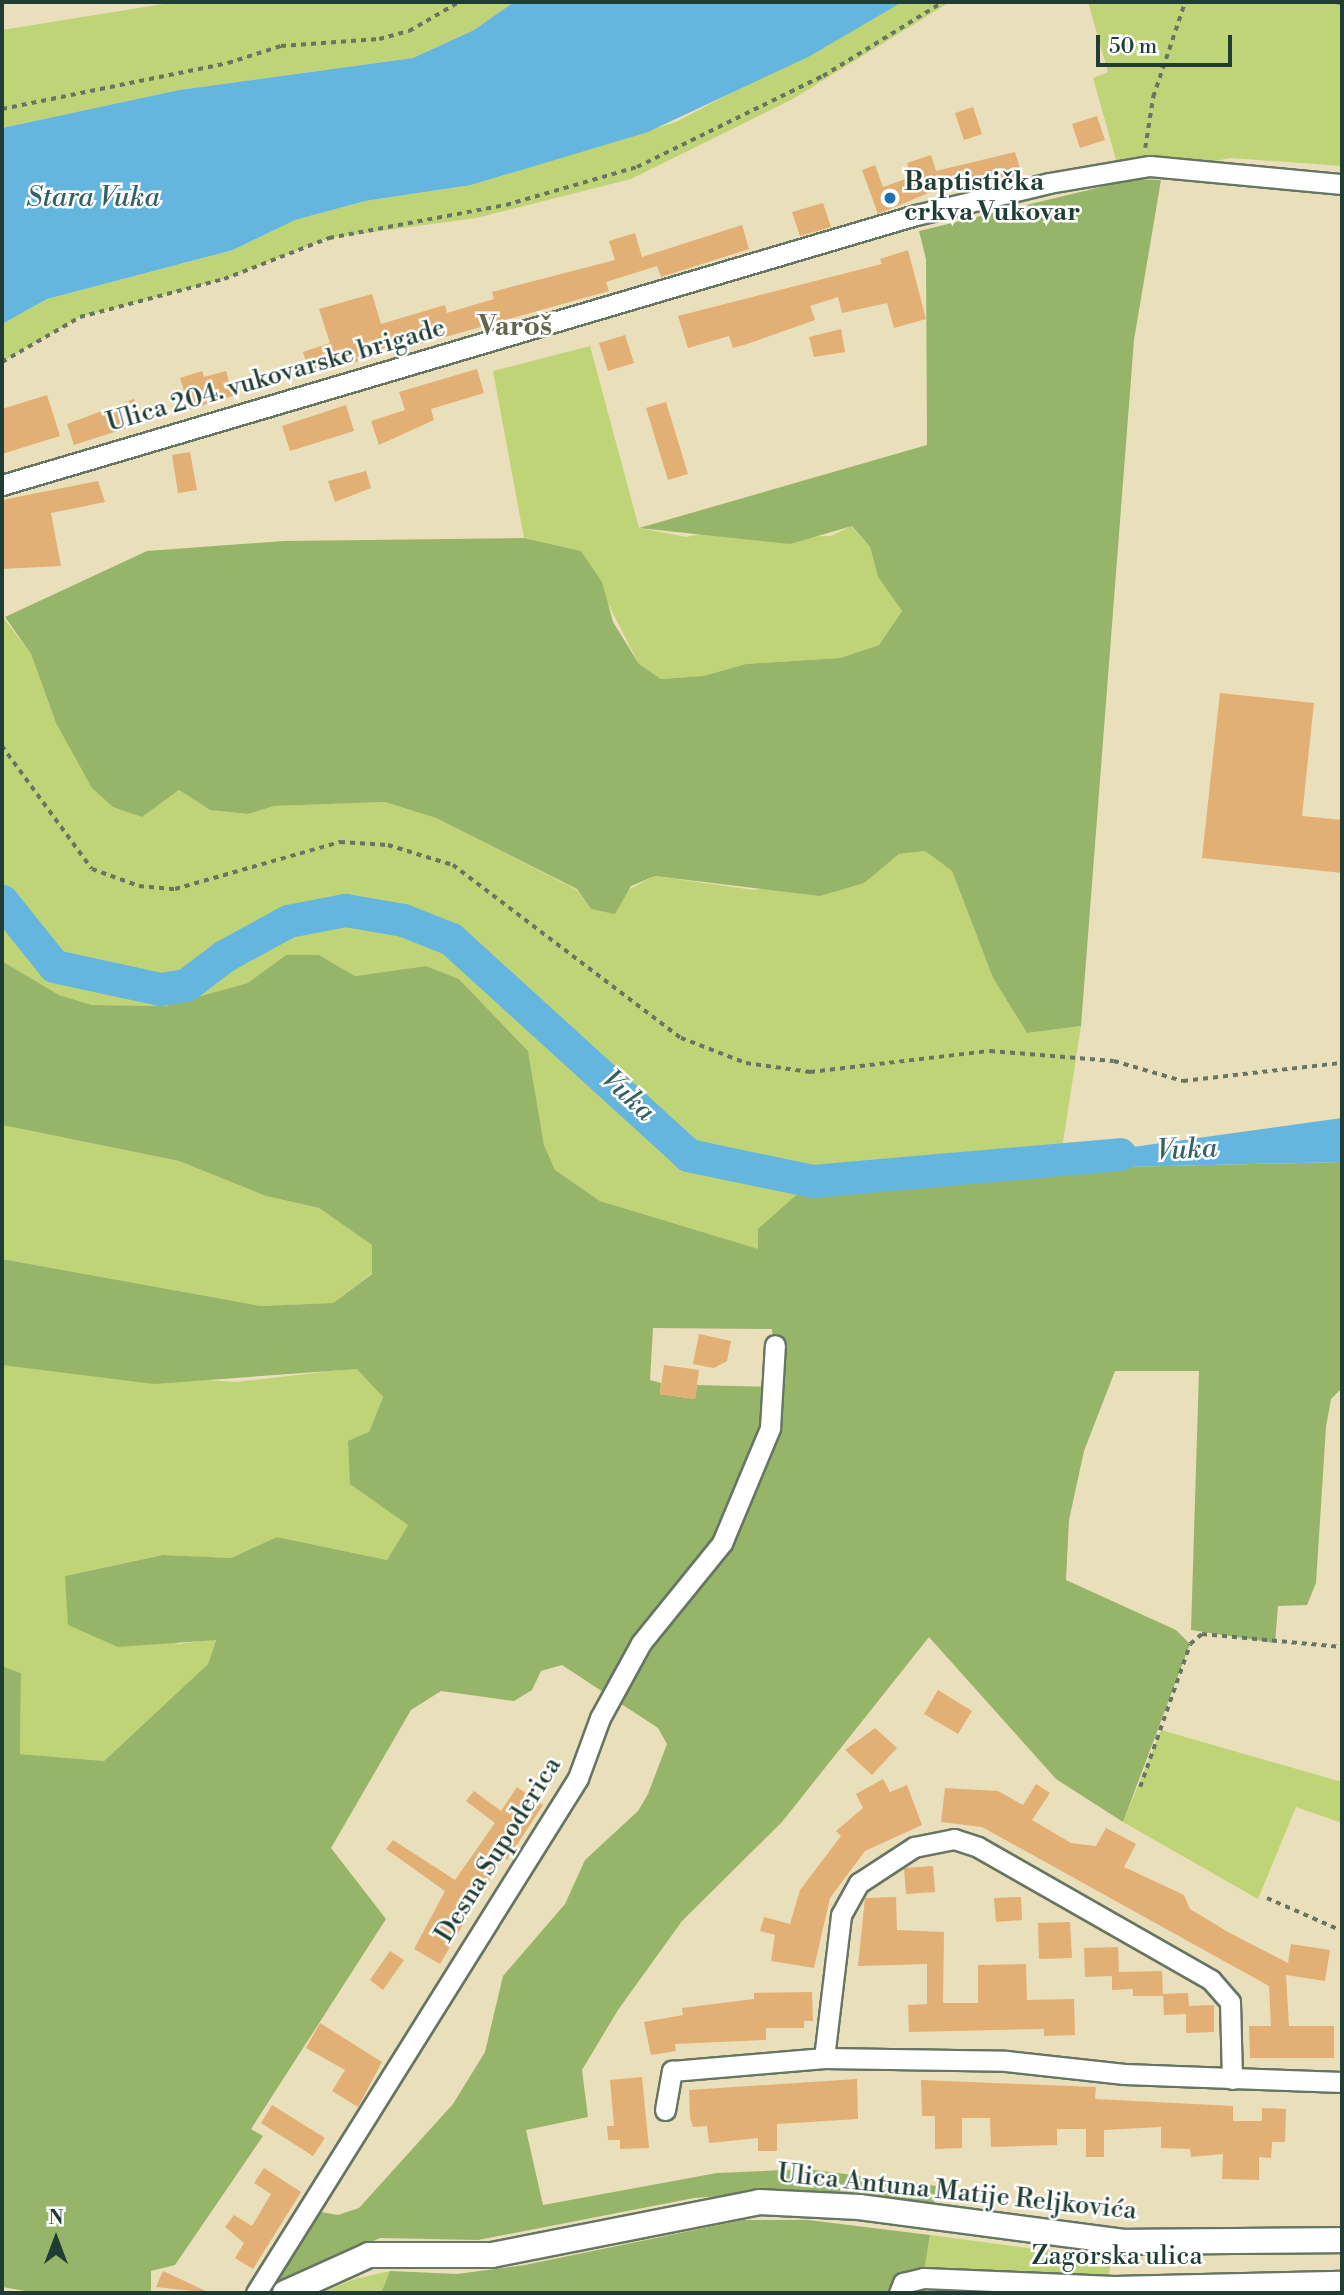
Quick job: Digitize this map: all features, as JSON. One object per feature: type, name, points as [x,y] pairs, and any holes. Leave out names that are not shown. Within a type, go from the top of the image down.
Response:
[{"type":"main road","name":"Ulica Antuna Matije Reljkovića","points":[[285,2293],[369,2255],[492,2255],[759,2202],[859,2207],[1126,2242],[1342,2240]]},
{"type":"street","name":"Ulica 204. vukovarske brigade","points":[[2,485],[916,215],[1142,166],[1342,184]]},
{"type":"street","name":"Desna Supoderica","points":[[256,2293],[578,1778],[600,1718],[641,1643],[722,1544],[770,1428],[775,1345]]},
{"type":"street","points":[[824,2058],[841,1915],[859,1883],[914,1847],[954,1839],[978,1847],[1212,1980],[1230,2003],[1232,2079]]},
{"type":"street","points":[[665,2110],[671,2071],[824,2058],[1006,2061],[1232,2079],[1342,2082]]},
{"type":"street","name":"Zagorska ulica","points":[[899,2293],[903,2283],[923,2278],[1114,2289],[1342,2281]]},
{"type":"path","points":[[2,109],[228,63],[281,46],[379,39],[410,31],[458,2]]},
{"type":"path","points":[[2,362],[80,317],[225,279],[329,238],[506,205],[637,167],[823,76],[943,2]]},
{"type":"path","points":[[1142,166],[1153,97],[1185,2]]},
{"type":"path","points":[[1336,2],[1342,3]]},
{"type":"path","points":[[2,746],[92,869],[139,886],[175,889],[340,842],[388,845],[453,865],[681,1038],[746,1063],[810,1072],[990,1051],[1114,1061],[1183,1081],[1342,1063]]},
{"type":"path","points":[[1140,1787],[1190,1644],[1202,1634],[1342,1647]]},
{"type":"path","points":[[1267,1898],[1342,1931]]},
{"type":"green space","points":[[176,2],[514,2],[474,30],[413,58],[179,90],[2,128],[2,30]]},
{"type":"green space","points":[[902,2],[950,2],[791,100],[631,179],[476,218],[329,238],[224,279],[80,317],[2,362],[2,324],[47,299],[233,250],[294,220],[365,201],[471,185],[676,122]]},
{"type":"green space","points":[[1088,2],[1342,2],[1342,166],[1231,158],[1193,165],[1117,163],[1093,78],[1108,72]]},
{"type":"green space","points":[[1134,179],[1161,180],[1134,340],[1081,1026],[1027,1033],[993,978],[952,871],[925,851],[899,854],[864,883],[820,896],[655,876],[631,886],[615,914],[591,909],[577,889],[436,818],[385,802],[274,806],[248,814],[210,810],[179,790],[142,817],[113,807],[92,788],[56,723],[31,654],[5,617],[147,551],[284,541],[524,538],[581,551],[602,582],[613,622],[639,664],[661,679],[703,676],[746,664],[840,658],[879,645],[902,611],[878,577],[870,547],[852,526],[790,544],[639,528],[927,445],[926,259],[919,231]]},
{"type":"green space","points":[[590,346],[639,528],[686,537],[715,531],[757,538],[831,536],[851,526],[870,547],[878,577],[902,611],[879,645],[840,658],[746,664],[703,676],[661,679],[639,664],[581,551],[524,538],[493,371]]},
{"type":"green space","points":[[2,616],[31,654],[56,723],[142,817],[179,790],[210,810],[248,814],[274,806],[385,802],[436,818],[577,890],[591,909],[655,876],[754,890],[882,868],[899,854],[925,851],[952,871],[993,978],[1027,1033],[1081,1026],[1061,1155],[884,1177],[758,1250],[600,1201],[555,1170],[544,1145],[528,1051],[459,979],[426,966],[355,976],[319,955],[286,955],[249,983],[165,1006],[92,1005],[59,995],[2,961]]},
{"type":"green space","points":[[286,955],[319,955],[355,976],[426,966],[459,979],[528,1051],[544,1145],[555,1170],[600,1201],[758,1249],[758,1229],[812,1181],[1061,1155],[1122,1167],[1342,1162],[1342,1388],[1331,1399],[1326,1427],[1316,1583],[1307,1605],[1278,1606],[1275,1643],[1191,1630],[1199,1371],[1115,1371],[1084,1451],[1069,1520],[1066,1580],[1176,1630],[1190,1644],[1123,1822],[1056,1779],[929,1637],[782,1822],[682,1921],[618,2010],[582,2070],[588,2117],[526,2130],[543,2205],[717,2173],[807,2169],[936,2186],[933,2209],[769,2193],[694,2198],[478,2240],[380,2238],[256,2293],[304,2209],[338,2215],[359,2208],[453,2104],[485,2052],[503,1976],[565,1904],[585,1860],[638,1811],[648,1794],[667,1744],[658,1728],[562,1665],[541,1671],[532,1690],[514,1701],[441,1691],[411,1710],[331,1848],[386,1919],[251,2129],[263,2136],[175,2265],[151,2271],[151,2293],[37,2293],[2,2287],[2,1666],[21,1673],[20,1754],[104,1761],[208,1664],[216,1640],[118,1647],[68,1625],[65,1576],[163,1555],[231,1558],[277,1537],[387,1560],[408,1525],[350,1484],[348,1441],[369,1432],[383,1397],[357,1369],[154,1384],[2,1365],[2,1259],[261,1306],[333,1303],[372,1274],[372,1245],[319,1208],[266,1196],[179,1161],[2,1125],[2,961],[59,995],[92,1005],[165,1006],[248,983]],"holes":[[[653,1328],[772,1329],[775,1387],[697,1385],[695,1399],[660,1394],[661,1383],[650,1380]]]},
{"type":"green space","points":[[2,1125],[179,1161],[266,1196],[319,1208],[372,1245],[372,1273],[333,1303],[261,1306],[2,1259]]},
{"type":"green space","points":[[2,1365],[236,1382],[357,1368],[383,1397],[369,1432],[391,1511],[408,1525],[387,1560],[277,1537],[231,1558],[163,1555],[65,1576],[178,1644],[216,1639],[208,1664],[104,1761],[20,1754],[21,1673],[2,1666]]},
{"type":"green space","points":[[1161,1730],[1342,1782],[1342,1823],[1296,1807],[1258,1899],[1123,1822]]},
{"type":"green space","points":[[743,2220],[808,2220],[930,2235],[923,2278],[899,2293],[381,2293],[390,2271],[457,2274],[525,2265]]},
{"type":"green space","points":[[930,2235],[1111,2259],[1108,2281],[923,2278]]},
{"type":"green space","points":[[390,2271],[381,2293],[321,2293],[355,2279]]},
{"type":"water","name":"Stara Vuka","points":[[514,2],[902,2],[810,56],[648,132],[471,185],[365,201],[295,220],[233,250],[47,299],[2,324],[2,128],[179,90],[413,58],[474,30]]},
{"type":"water","points":[[1342,1118],[1342,1162],[1122,1167],[1075,1155]]},
{"type":"building","points":[[973,107],[982,134],[964,140],[955,113]]},
{"type":"building","points":[[1097,116],[1105,140],[1080,148],[1072,124]]},
{"type":"building","points":[[1015,152],[1022,175],[994,184],[991,175],[950,184],[878,214],[862,170],[875,165],[883,187],[911,177],[907,163],[931,155],[936,171]]},
{"type":"building","points":[[823,203],[831,227],[800,236],[792,212]]},
{"type":"building","points":[[742,225],[749,249],[661,277],[657,266],[606,282],[609,291],[310,375],[303,352],[330,343],[319,309],[372,294],[381,324],[445,305],[447,313],[494,299],[492,292],[615,260],[609,241],[635,233],[642,257]]},
{"type":"building","points":[[908,250],[926,319],[894,328],[887,303],[842,313],[838,297],[810,306],[815,320],[750,343],[733,348],[729,336],[688,348],[678,316],[882,264],[880,259]]},
{"type":"building","points":[[841,329],[845,352],[814,357],[809,337]]},
{"type":"building","points":[[625,335],[634,363],[608,371],[599,343]]},
{"type":"building","points":[[477,369],[484,393],[431,409],[434,420],[379,445],[371,421],[405,410],[399,392]]},
{"type":"building","points":[[202,371],[204,377],[226,371],[233,396],[190,409],[180,378]]},
{"type":"building","points":[[47,395],[60,436],[2,454],[2,409]]},
{"type":"building","points":[[134,399],[142,423],[74,445],[67,424]]},
{"type":"building","points":[[666,402],[688,474],[668,480],[646,408]]},
{"type":"building","points":[[346,405],[354,431],[290,451],[282,426]]},
{"type":"building","points":[[190,452],[197,490],[178,493],[172,455]]},
{"type":"building","points":[[366,471],[371,488],[335,502],[328,481]]},
{"type":"building","points":[[98,481],[105,502],[51,513],[61,566],[2,569],[2,500]]},
{"type":"building","points":[[1220,693],[1314,703],[1302,816],[1342,820],[1342,873],[1202,858]]},
{"type":"building","points":[[699,1334],[731,1341],[727,1361],[714,1368],[693,1364]]},
{"type":"building","points":[[664,1365],[699,1370],[695,1399],[660,1394]]},
{"type":"building","points":[[938,1690],[972,1711],[958,1734],[924,1714]]},
{"type":"building","points":[[875,1728],[897,1748],[872,1775],[845,1750]]},
{"type":"building","points":[[883,1779],[890,1792],[907,1785],[922,1825],[865,1851],[830,1898],[814,1968],[771,1961],[775,1935],[760,1931],[764,1917],[790,1924],[800,1890],[841,1836],[836,1831],[863,1808],[856,1794]]},
{"type":"building","points":[[1036,1784],[1050,1793],[1032,1820],[1071,1843],[1096,1846],[1106,1828],[1136,1844],[1124,1867],[1184,1895],[1190,1909],[1228,1932],[1288,1963],[1291,1944],[1330,1950],[1325,1981],[1286,1975],[1289,2026],[1334,2026],[1334,2058],[1250,2058],[1249,2026],[1271,2026],[1269,1986],[982,1827],[941,1822],[945,1788],[998,1791],[1023,1805]]},
{"type":"building","points":[[517,1787],[543,1805],[507,1860],[502,1858],[440,1964],[414,1949],[445,1891],[386,1849],[393,1840],[455,1880],[495,1823],[466,1801],[474,1791],[501,1811]]},
{"type":"building","points":[[933,1866],[935,1892],[906,1894],[904,1868]]},
{"type":"building","points":[[896,1897],[897,1930],[944,1932],[943,2003],[978,2003],[978,1965],[1026,1964],[1027,2000],[1074,1999],[1075,2035],[1044,2036],[1044,2029],[909,2032],[908,2005],[927,2004],[927,1964],[858,1966],[865,1898]]},
{"type":"building","points":[[1021,1897],[1022,1920],[996,1922],[994,1898]]},
{"type":"building","points":[[1070,1922],[1072,1958],[1039,1959],[1038,1923]]},
{"type":"building","points":[[1118,1947],[1119,1972],[1162,1971],[1163,1996],[1133,1996],[1133,1989],[1112,1990],[1112,1976],[1085,1977],[1084,1948]]},
{"type":"building","points":[[390,1951],[404,1960],[383,1990],[370,1980]]},
{"type":"building","points":[[812,1992],[813,2021],[804,2021],[804,2028],[766,2028],[766,2040],[675,2044],[676,2051],[651,2055],[644,2022],[683,2015],[682,2008],[754,1999],[754,1993]]},
{"type":"building","points":[[1188,1993],[1189,2006],[1214,2005],[1214,2032],[1186,2033],[1186,2014],[1164,2015],[1163,1994]]},
{"type":"building","points":[[320,2023],[382,2062],[358,2107],[332,2091],[345,2070],[306,2048]]},
{"type":"building","points":[[642,2077],[649,2148],[620,2149],[620,2140],[608,2140],[607,2126],[614,2126],[610,2080]]},
{"type":"building","points":[[857,2079],[858,2119],[777,2124],[777,2151],[758,2151],[758,2138],[709,2143],[707,2126],[693,2127],[690,2117],[689,2090]]},
{"type":"building","points":[[921,2080],[1096,2087],[1095,2099],[1233,2106],[1233,2121],[1262,2121],[1262,2108],[1286,2109],[1285,2142],[1272,2142],[1271,2158],[1259,2157],[1259,2180],[1222,2179],[1223,2154],[1191,2157],[1190,2149],[1161,2148],[1161,2127],[1104,2130],[1104,2157],[1086,2157],[1086,2129],[1057,2129],[1057,2145],[991,2147],[990,2118],[962,2118],[962,2148],[935,2149],[935,2116],[922,2116]]},
{"type":"building","points":[[272,2105],[325,2138],[313,2156],[261,2123]]},
{"type":"building","points":[[264,2168],[301,2192],[253,2269],[235,2258],[244,2243],[225,2227],[234,2215],[252,2226],[271,2194],[254,2183]]},
{"type":"building","points":[[163,2271],[210,2293],[156,2287]]},
{"type":"waterway","name":"Vuka","points":[[2,901],[54,966],[160,989],[186,985],[224,956],[288,921],[345,910],[403,920],[451,939],[688,1155],[812,1181],[1120,1154]]},
{"type":"place","name":"Baptistička crkva Vukovar","points":[[890,198]]},
{"type":"district","name":"Varoš","points":[[515,327]]}]
